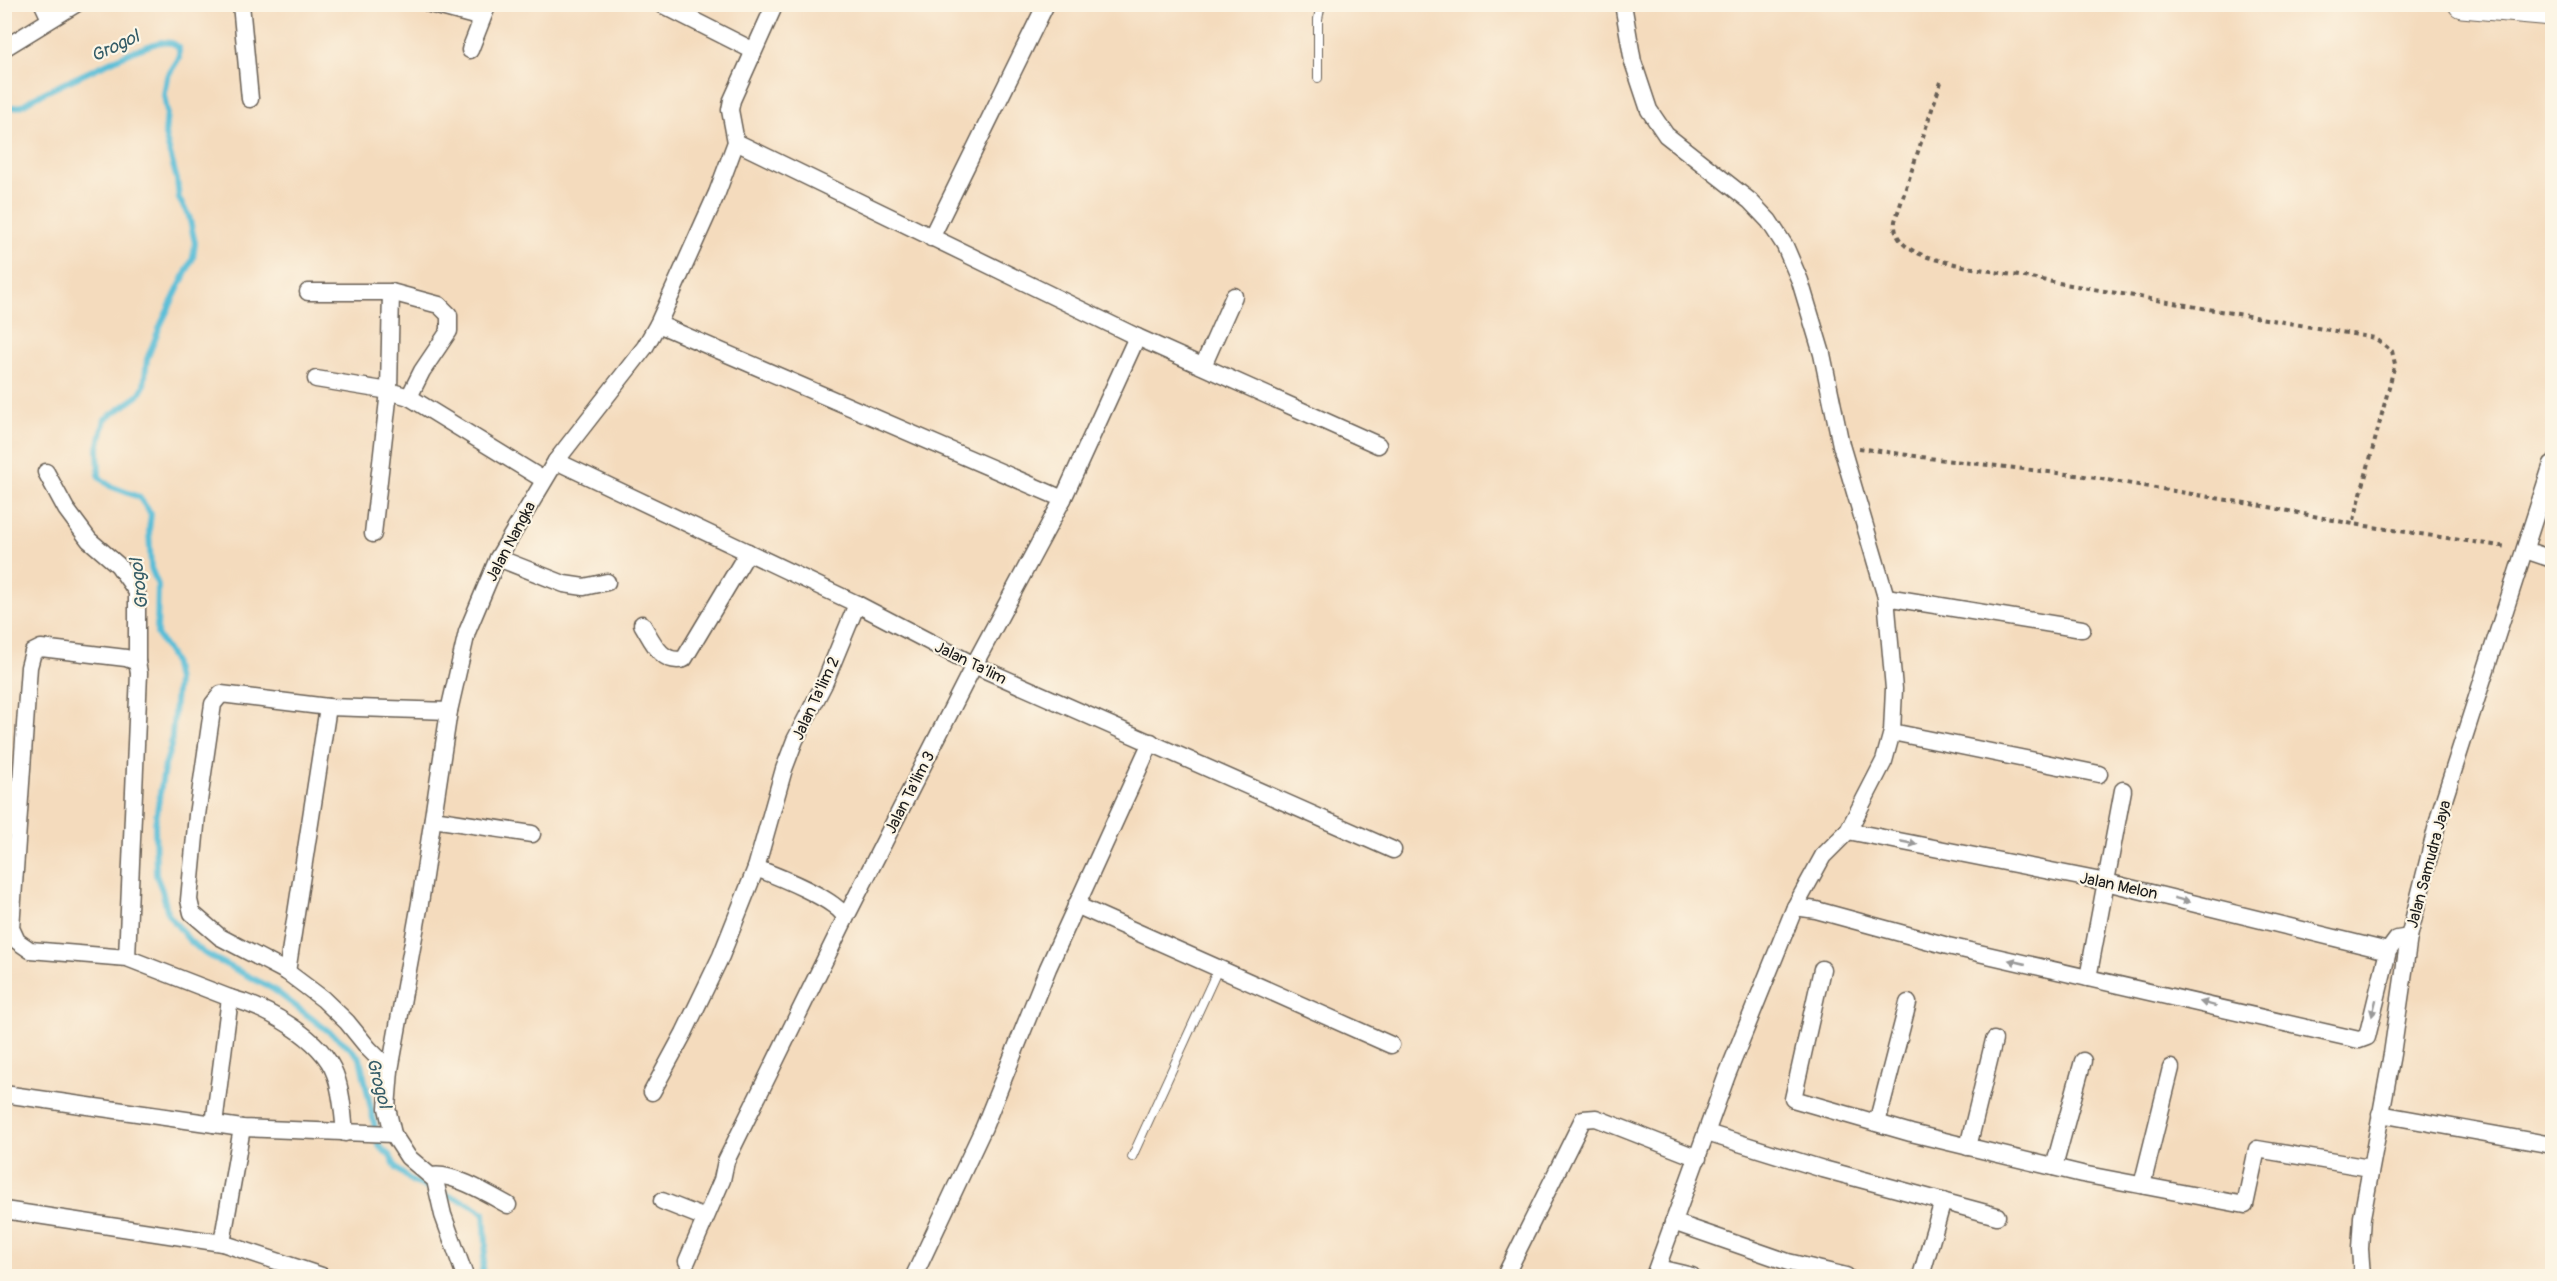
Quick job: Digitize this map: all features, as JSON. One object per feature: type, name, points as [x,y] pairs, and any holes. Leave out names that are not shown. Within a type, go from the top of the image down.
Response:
[{"type":"highway","points":[[2462,4],[2553,12]]},
{"type":"street","points":[[6,48],[47,12],[76,4]]},
{"type":"street","points":[[241,4],[250,99]]},
{"type":"street","points":[[430,4],[485,11],[470,50]]},
{"type":"street","points":[[661,4],[752,50]]},
{"type":"street","points":[[775,4],[752,50],[729,110],[736,142],[1137,337],[1378,445]]},
{"type":"street","points":[[931,238],[1046,4]]},
{"type":"street","points":[[1623,4],[1633,62],[1649,110],[1666,135],[1763,214],[1785,246],[1800,281],[1822,354],[1841,445],[1886,597],[1894,689],[1892,732],[1884,761],[1848,831],[1823,856],[1795,907],[1727,1075],[1656,1272],[1692,1276]]},
{"type":"street","name":"Jalan Nangka","points":[[388,1135],[387,1108],[390,1070],[449,711],[467,632],[498,558],[544,480],[556,461],[645,347],[658,324],[717,193],[736,142]]},
{"type":"street","points":[[308,292],[392,292],[439,305],[449,315],[449,331],[409,397]]},
{"type":"street","points":[[373,534],[389,390],[392,292]]},
{"type":"street","points":[[1203,366],[1234,296]]},
{"type":"street","points":[[658,324],[1062,499]]},
{"type":"street","name":"Jalan Ta'lim 3","points":[[687,1261],[722,1180],[726,1161],[845,919],[974,665],[1062,499],[1137,337]]},
{"type":"street","points":[[316,379],[389,390],[409,397],[544,480]]},
{"type":"street","name":"Jalan Ta'lim","points":[[556,461],[857,604],[974,665],[1393,850]]},
{"type":"street","name":"Jalan Samudra Jaya","points":[[2362,1276],[2360,1250],[2362,1217],[2409,937],[2441,809],[2553,464]]},
{"type":"street","points":[[45,472],[66,509],[89,540],[118,565],[137,592],[139,674],[127,958]]},
{"type":"street","points":[[2525,550],[2553,559]]},
{"type":"street","points":[[642,624],[661,655],[677,661],[684,659],[748,552]]},
{"type":"street","points":[[498,558],[564,584],[584,587],[607,582]]},
{"type":"street","points":[[1886,597],[2082,629]]},
{"type":"street","name":"Jalan Ta'lim 2","points":[[652,1092],[722,956],[756,868],[795,740],[824,684],[857,604]]},
{"type":"street","points":[[137,662],[126,658],[41,648],[33,652],[29,667],[11,928],[17,941],[30,950],[127,958],[230,998],[253,1004],[289,1026],[323,1052],[335,1074],[345,1133]]},
{"type":"street","points":[[390,1070],[347,1022],[287,972],[220,937],[192,913],[189,900],[196,815],[213,704],[221,694],[328,707],[449,711]]},
{"type":"street","points":[[287,972],[328,707]]},
{"type":"street","points":[[1892,732],[2099,774]]},
{"type":"street","points":[[914,1276],[984,1127],[1048,968],[1151,742]]},
{"type":"street","points":[[2088,978],[2123,790]]},
{"type":"street","points":[[433,819],[532,834]]},
{"type":"street","name":"Jalan Melon","points":[[1848,831],[2106,882],[2388,951]]},
{"type":"street","points":[[756,868],[787,880],[841,910],[845,919]]},
{"type":"street","points":[[1076,905],[1391,1045]]},
{"type":"street","points":[[1795,907],[2088,978],[2362,1040],[2367,1037],[2388,951],[2397,939],[2409,937]]},
{"type":"street","points":[[1822,969],[1793,1099],[1877,1124],[1968,1147],[2054,1167],[2245,1205],[2257,1149],[2370,1168]]},
{"type":"street","points":[[214,1124],[230,998]]},
{"type":"street","points":[[1877,1124],[1908,1003]]},
{"type":"street","points":[[1968,1147],[1994,1040]]},
{"type":"street","points":[[2054,1167],[2083,1061]]},
{"type":"street","points":[[2142,1185],[2171,1068]]},
{"type":"street","points":[[4,1094],[242,1128],[388,1135],[408,1157],[433,1178],[443,1215],[465,1276]]},
{"type":"street","points":[[2380,1114],[2553,1145]]},
{"type":"street","points":[[1505,1276],[1582,1119],[1596,1118],[1698,1158]]},
{"type":"street","points":[[222,1242],[242,1128]]},
{"type":"street","points":[[1707,1133],[1823,1169],[1996,1216]]},
{"type":"street","points":[[433,1178],[438,1175],[455,1180],[489,1194],[508,1205]]},
{"type":"street","points":[[662,1201],[705,1218]]},
{"type":"street","points":[[1921,1276],[1942,1201]]},
{"type":"street","points":[[4,1210],[222,1242],[322,1276]]},
{"type":"street","points":[[1673,1222],[1788,1262],[1846,1276]]},
{"type":"lane","points":[[1318,78],[1318,19],[1321,4]]},
{"type":"lane","points":[[1132,1157],[1218,969]]},
{"type":"path","points":[[1941,82],[1895,221],[1896,237],[1908,248],[1967,267],[2375,338],[2392,351],[2395,364],[2353,524]]},
{"type":"path","points":[[1841,445],[1936,459],[2084,476],[2269,507],[2353,524],[2525,550]]},
{"type":"waterway","name":"Grogol","points":[[4,109],[21,106],[37,96],[131,52],[160,42],[172,43],[179,47],[179,58],[167,77],[164,95],[167,112],[165,135],[177,180],[179,199],[189,216],[195,243],[193,258],[147,359],[144,386],[138,396],[105,419],[98,448],[99,477],[110,486],[139,497],[151,514],[149,530],[151,568],[158,585],[157,634],[173,660],[177,681],[171,746],[164,769],[155,824],[156,875],[168,914],[189,940],[204,953],[273,989],[348,1046],[360,1058],[379,1146],[390,1156],[397,1169],[413,1182],[468,1203],[484,1213],[486,1244],[481,1276]]}]
